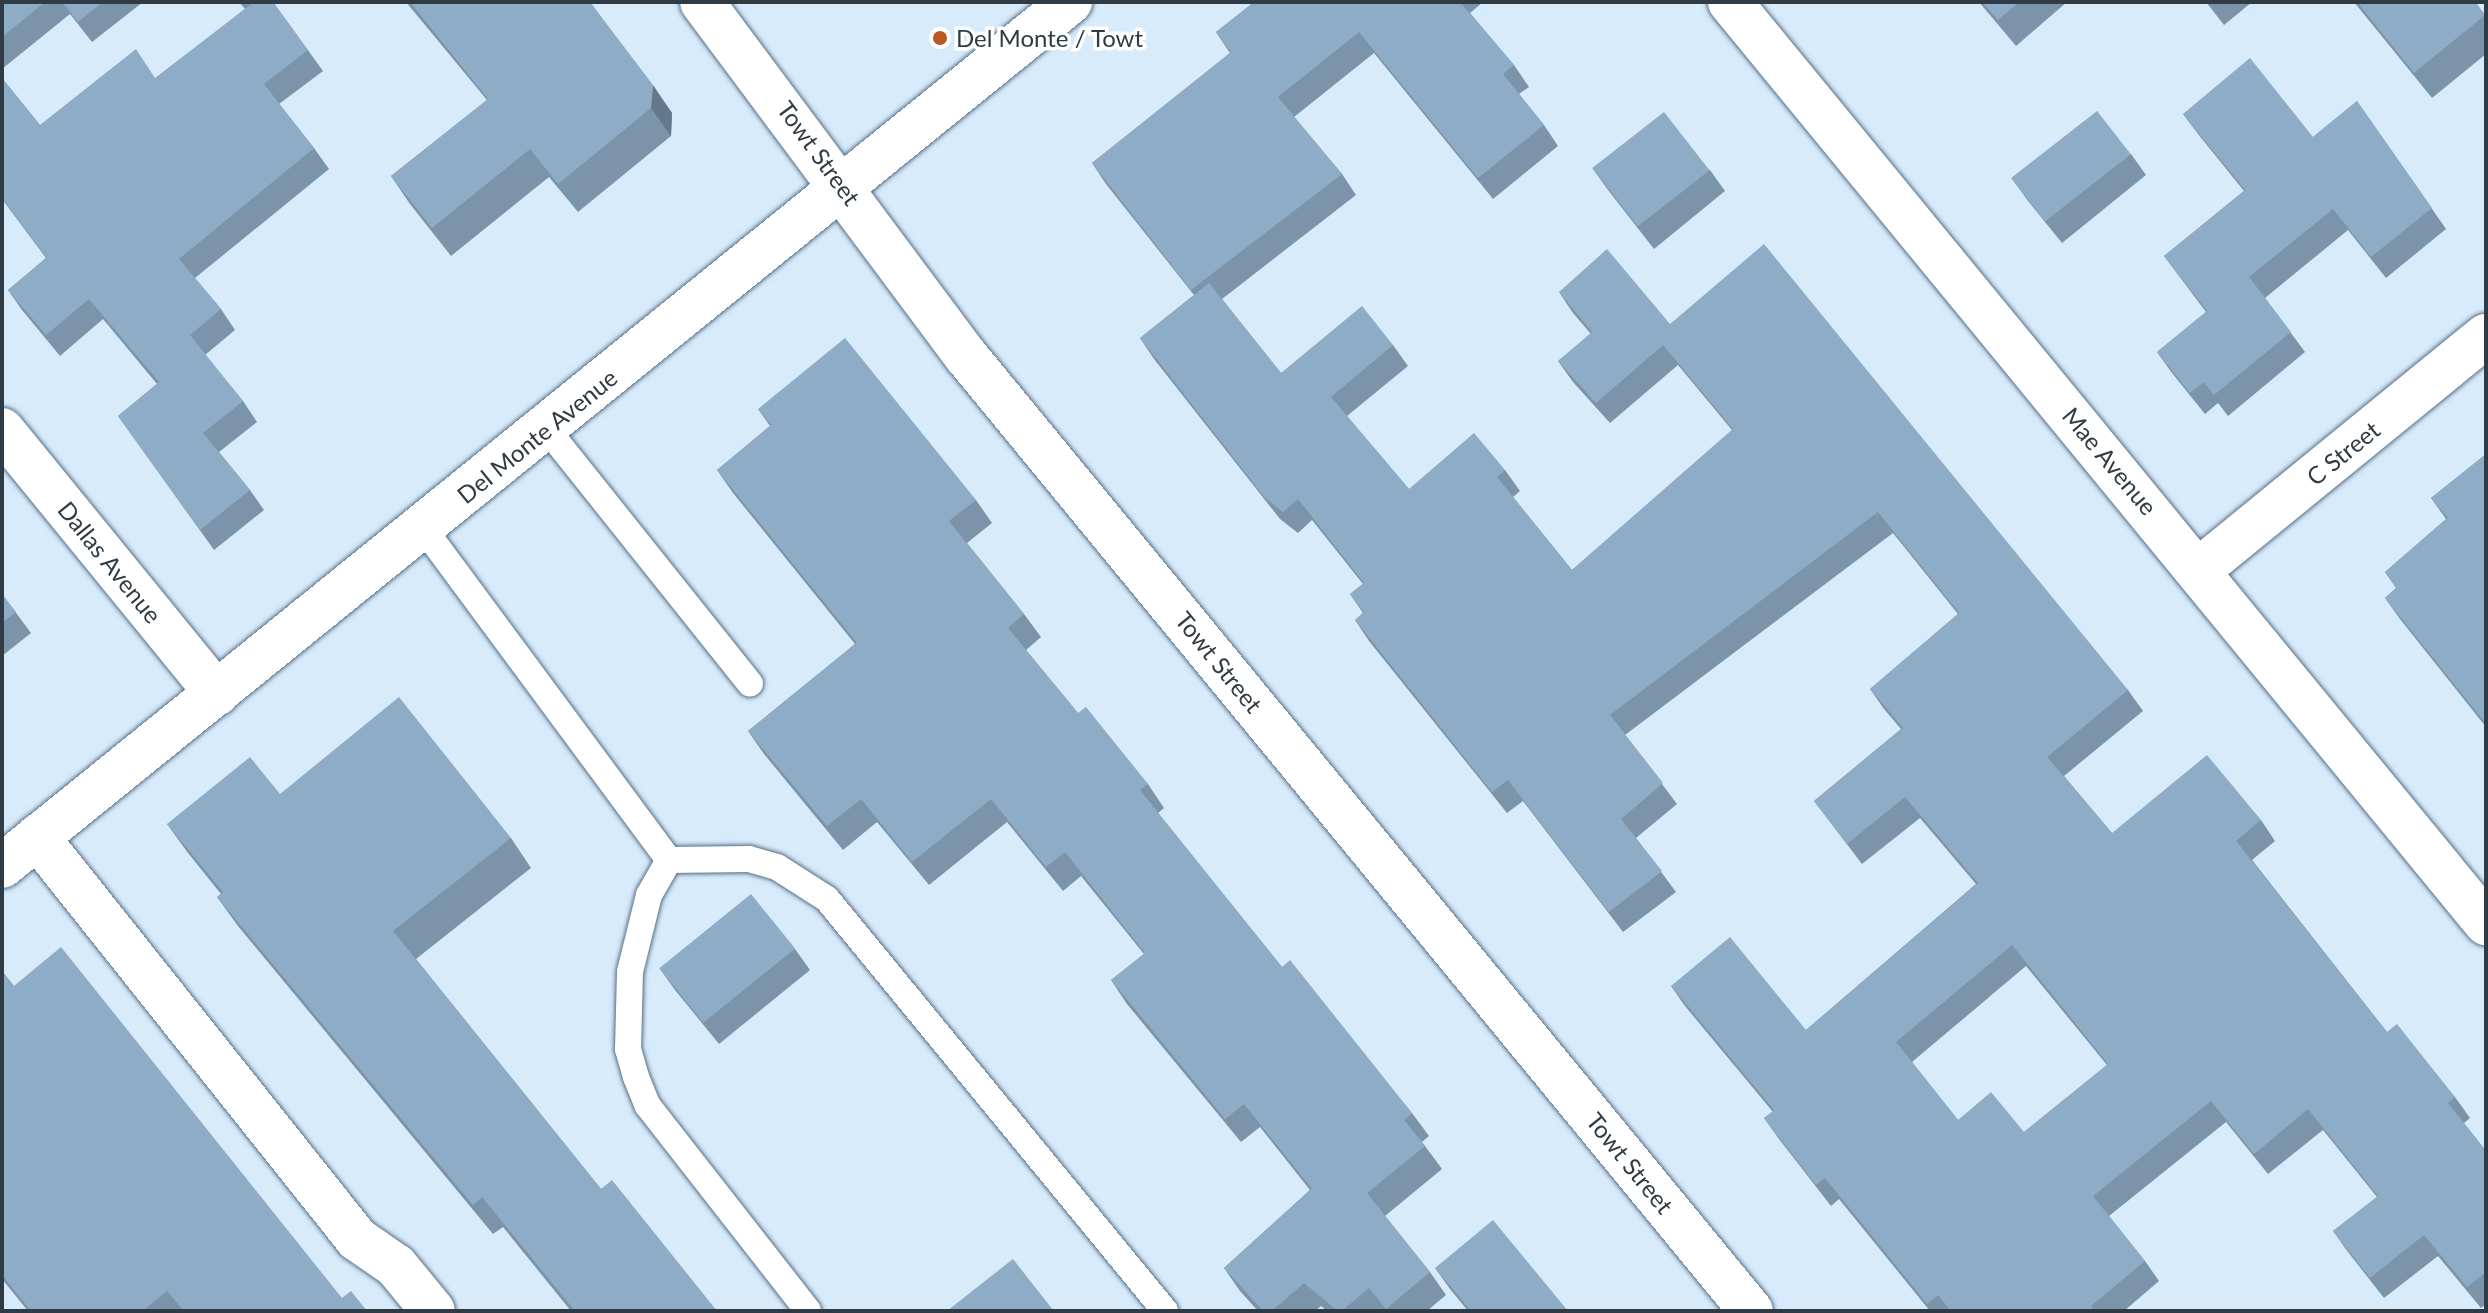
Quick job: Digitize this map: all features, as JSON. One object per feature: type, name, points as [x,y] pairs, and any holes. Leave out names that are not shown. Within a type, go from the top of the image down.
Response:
[{"type":"street","name":"Towt Street","points":[[702,2],[845,186],[966,356],[1751,1311]]},
{"type":"street","name":"Del Monte Avenue","points":[[2,866],[424,529],[1070,2]]},
{"type":"street","name":"Mae Avenue","points":[[1730,2],[2200,569],[2486,923]]},
{"type":"street","name":"C Street","points":[[2200,569],[2486,336]]},
{"type":"street","name":"Dallas Avenue","points":[[2,430],[217,694]]},
{"type":"street","points":[[37,837],[357,1239],[396,1266],[433,1311]]},
{"type":"lane","points":[[546,428],[750,684]]},
{"type":"lane","points":[[424,529],[669,860]]},
{"type":"lane","points":[[669,860],[749,859],[777,867],[827,899],[1165,1311]]},
{"type":"lane","points":[[669,860],[649,895],[630,972],[628,1049],[636,1077],[648,1106],[808,1311]]},
{"type":"building","points":[[2,2],[45,2],[2,37]]},
{"type":"building","points":[[62,2],[103,2],[78,22]]},
{"type":"building","points":[[254,2],[273,2],[308,50],[264,84],[314,148],[179,259],[221,309],[190,335],[243,401],[203,433],[250,490],[200,530],[118,416],[159,382],[89,299],[46,335],[8,290],[47,258],[2,198],[2,78],[40,125],[136,49],[155,78]]},
{"type":"building","points":[[410,2],[590,2],[653,85],[651,108],[558,184],[530,149],[432,228],[391,176],[488,99]]},
{"type":"building","points":[[1254,2],[1460,2],[1514,65],[1503,74],[1544,125],[1478,178],[1359,32],[1278,97],[1342,174],[1191,290],[1092,163],[1231,52],[1216,32]]},
{"type":"building","points":[[1982,2],[2019,2],[1998,20]]},
{"type":"building","points":[[2357,2],[2475,2],[2485,15],[2414,73]]},
{"type":"building","points":[[2250,58],[2313,137],[2357,101],[2432,208],[2371,257],[2333,209],[2249,277],[2291,332],[2214,395],[2204,382],[2190,393],[2157,352],[2207,311],[2164,256],[2245,190],[2183,114]]},
{"type":"building","points":[[2097,111],[2131,154],[2045,221],[2011,178]]},
{"type":"building","points":[[1664,112],[1710,170],[1638,226],[1592,168]]},
{"type":"building","points":[[1764,244],[2128,690],[2047,757],[2112,833],[2207,755],[2261,820],[2236,841],[2387,1032],[2397,1024],[2455,1097],[2448,1103],[2486,1151],[2486,1272],[2467,1287],[2424,1235],[2370,1278],[2333,1231],[2378,1196],[2308,1109],[2254,1154],[2211,1101],[2093,1196],[2145,1261],[2091,1306],[2095,1311],[1951,1311],[1938,1295],[1927,1304],[1825,1178],[1816,1185],[1764,1118],[1774,1110],[1671,986],[1730,937],[1806,1030],[1978,883],[1905,797],[1847,844],[1814,801],[1903,728],[1870,689],[1959,613],[1878,512],[1610,715],[1663,783],[1621,819],[1662,871],[1609,912],[1508,780],[1492,792],[1355,620],[1364,612],[1350,594],[1364,583],[1298,499],[1283,512],[1265,498],[1140,338],[1209,283],[1281,373],[1362,306],[1393,345],[1331,397],[1409,489],[1474,433],[1505,470],[1497,477],[1572,570],[1733,429],[1663,345],[1596,403],[1558,361],[1592,332],[1559,292],[1607,249],[1670,324]],"holes":[[[2012,945],[2108,1064],[2024,1132],[1991,1092],[1958,1120],[1896,1042]]]},
{"type":"building","points":[[845,338],[976,500],[949,521],[1024,614],[1008,628],[1078,713],[1086,707],[1148,784],[1140,790],[1282,967],[1290,960],[1412,1113],[1404,1120],[1425,1146],[1367,1193],[1430,1272],[1386,1309],[1369,1288],[1338,1311],[1304,1283],[1272,1311],[1263,1311],[1224,1268],[1312,1189],[1244,1104],[1225,1119],[1111,980],[1145,953],[1065,852],[1046,867],[991,799],[912,862],[861,799],[827,826],[748,731],[857,643],[717,470],[771,425],[758,409]]},
{"type":"building","points":[[2486,454],[2486,724],[2385,598],[2397,588],[2385,572],[2448,518],[2431,498]]},
{"type":"building","points":[[2,594],[16,612],[2,623]]},
{"type":"building","points":[[399,697],[511,838],[393,931],[601,1189],[612,1180],[717,1311],[575,1311],[482,1197],[473,1205],[217,897],[223,892],[167,824],[250,757],[280,794]]},
{"type":"building","points":[[751,894],[795,948],[703,1023],[659,968]]},
{"type":"building","points":[[61,947],[342,1298],[351,1291],[367,1311],[184,1311],[167,1291],[142,1311],[31,1311],[2,1275],[2,971],[14,986]]},
{"type":"building","points":[[1493,1220],[1568,1311],[1471,1311],[1435,1268]]},
{"type":"building","points":[[1013,1259],[1053,1310],[947,1311]]},
{"type":"place","name":"Del Monte / Towt","points":[[940,38]]}]
